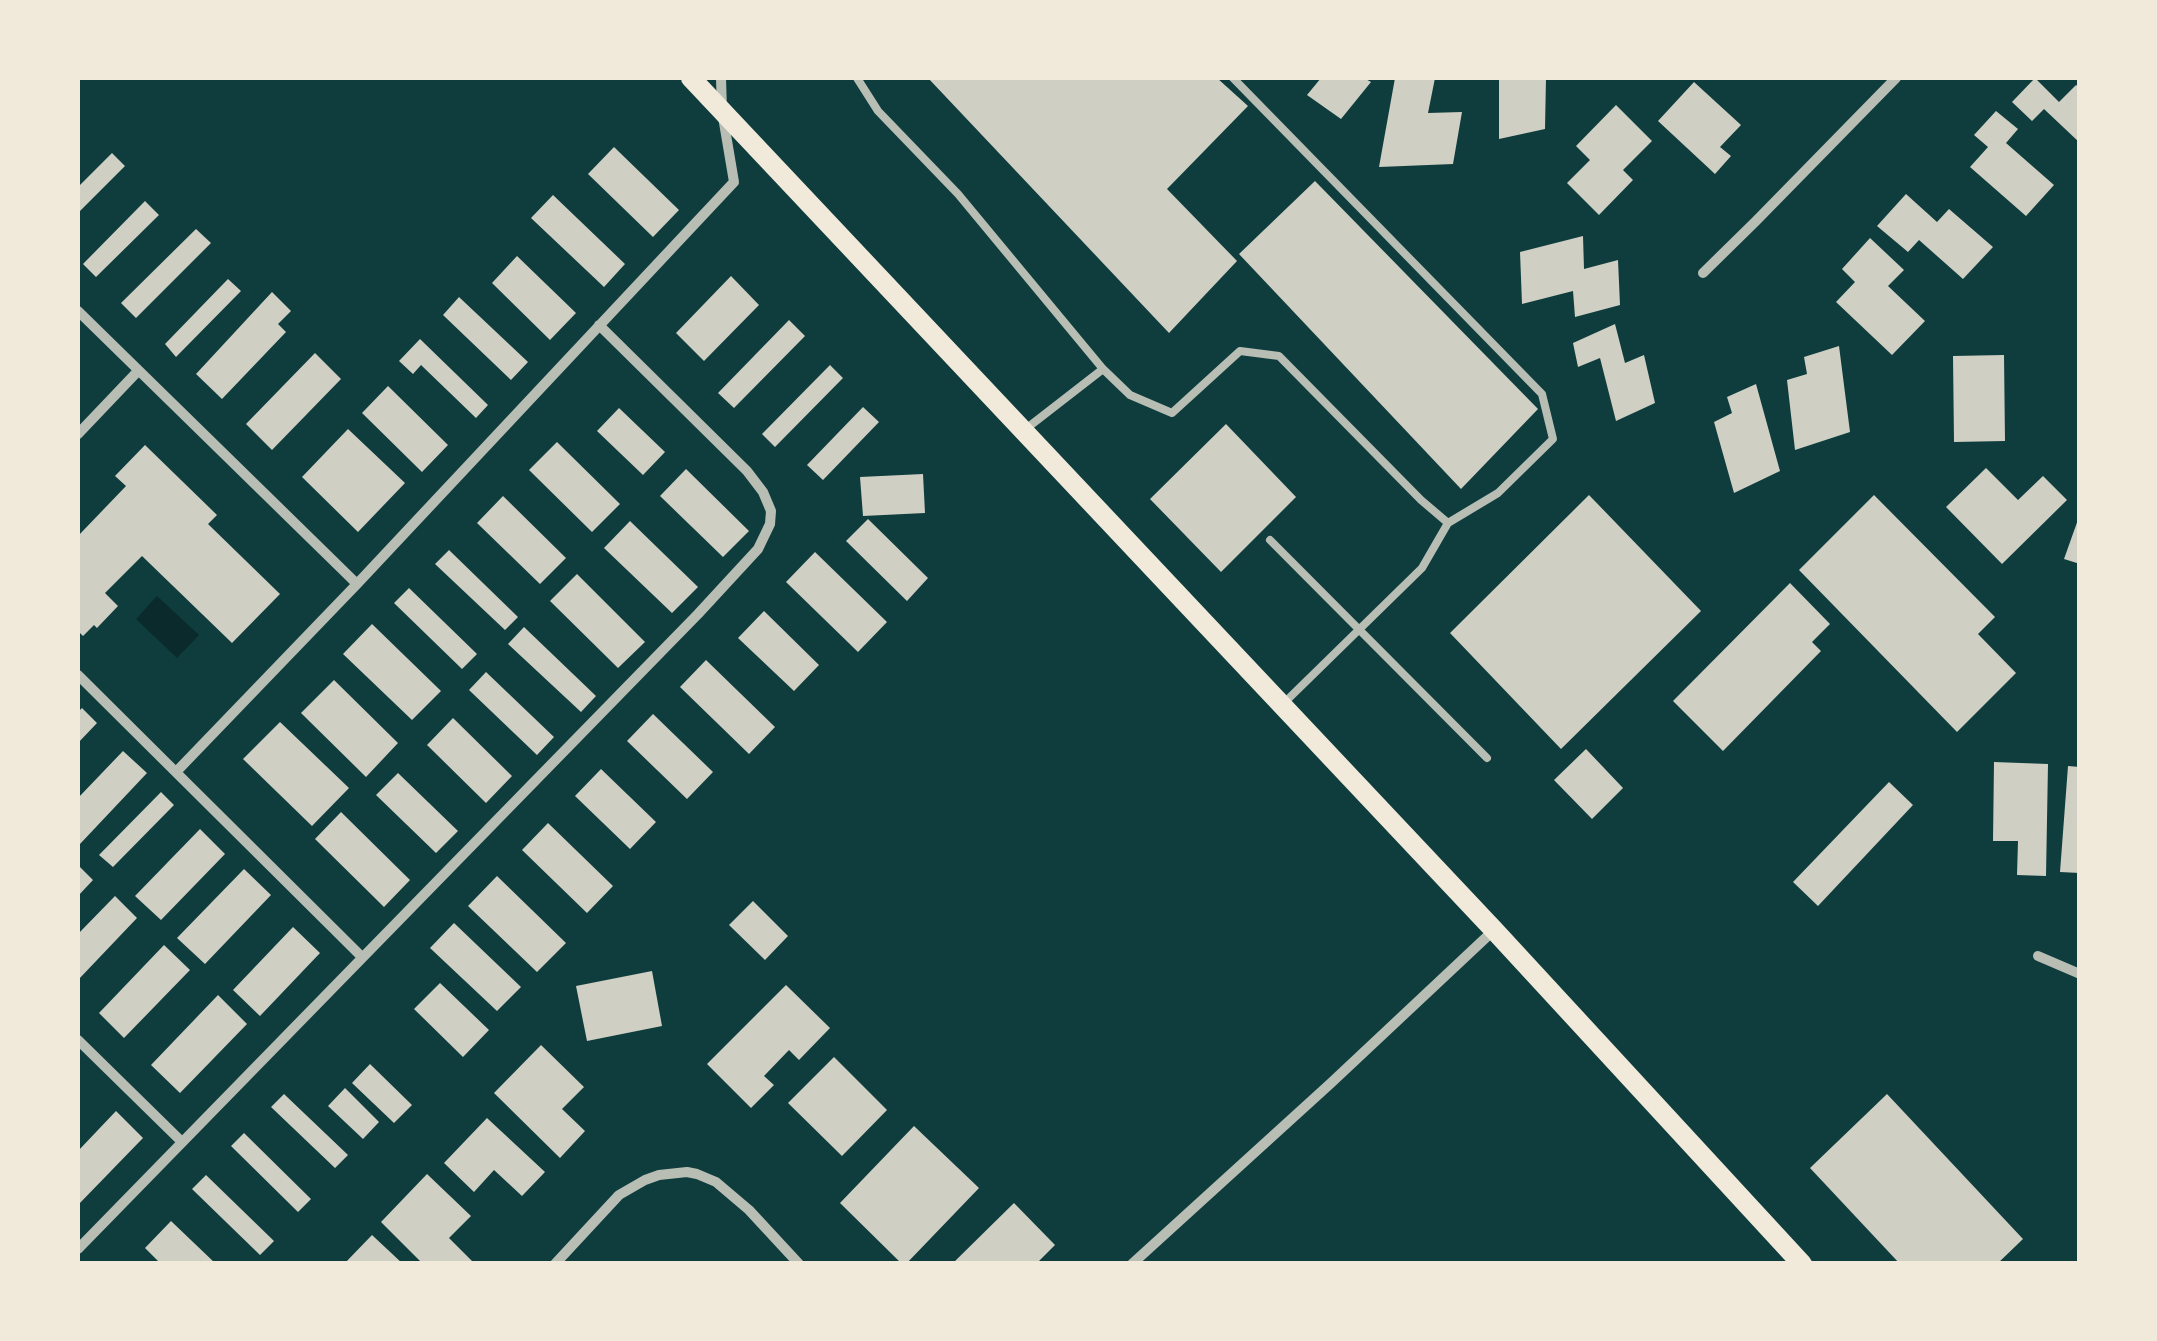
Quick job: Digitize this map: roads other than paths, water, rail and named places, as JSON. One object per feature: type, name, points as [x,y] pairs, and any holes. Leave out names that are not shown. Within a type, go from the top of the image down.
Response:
[{"type":"main road","points":[[691,78],[1494,930],[1802,1264]]},
{"type":"street","points":[[176,772],[734,182],[722,112],[721,78]]},
{"type":"street","points":[[1703,273],[1896,78]]},
{"type":"street","points":[[78,311],[357,584]]},
{"type":"street","points":[[78,1249],[758,549],[770,524],[771,511],[764,492],[599,326]]},
{"type":"street","points":[[78,434],[138,371]]},
{"type":"street","points":[[78,675],[362,956]]},
{"type":"street","points":[[1132,1264],[1494,930]]},
{"type":"street","points":[[2038,956],[2080,974]]},
{"type":"street","points":[[78,1040],[182,1142]]},
{"type":"street","points":[[555,1264],[619,1195],[659,1175],[687,1172],[716,1182],[749,1210],[799,1264]]},
{"type":"lane","points":[[857,78],[878,111],[958,194],[1130,395],[1172,412],[1240,351],[1279,356],[1420,500],[1448,523]]},
{"type":"lane","points":[[1233,78],[1542,394],[1553,439],[1498,493],[1448,523],[1422,568],[1282,705]]},
{"type":"lane","points":[[1024,431],[1103,368]]},
{"type":"lane","points":[[1270,540],[1487,758]]},
{"type":"water","points":[[157,596],[199,635],[177,658],[136,619]]}]
